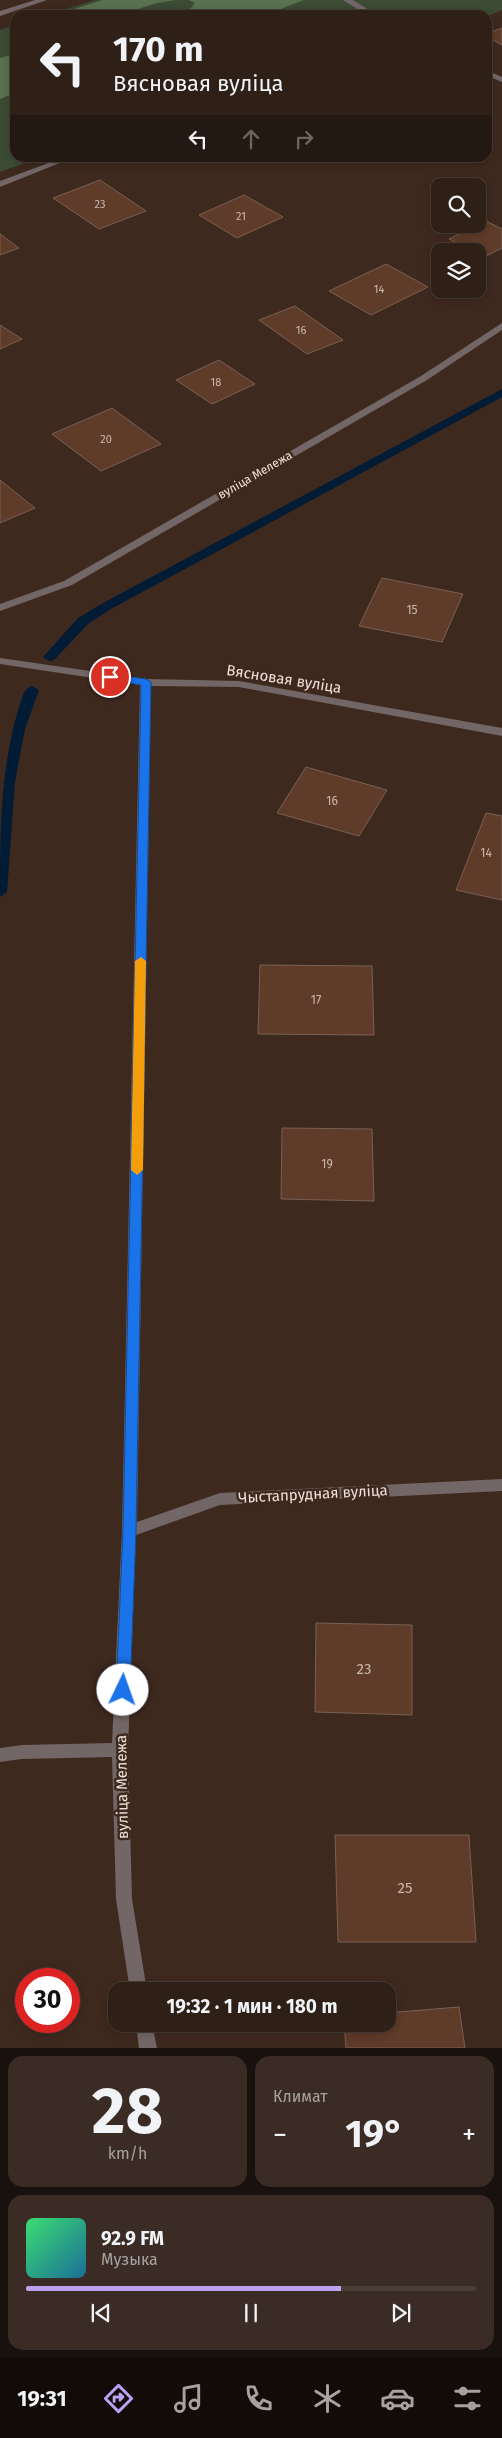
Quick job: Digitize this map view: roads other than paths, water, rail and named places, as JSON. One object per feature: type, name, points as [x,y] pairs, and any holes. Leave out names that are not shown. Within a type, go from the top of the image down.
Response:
[{"type":"street","points":[[12,10],[43,0]]},
{"type":"street","points":[[347,0],[364,10]]},
{"type":"street","points":[[0,184],[58,162]]},
{"type":"street","name":"вуліца Мележа","points":[[0,608],[68,583],[424,378],[502,326]]},
{"type":"street","name":"Вясновая вуліца","points":[[0,661],[146,682],[239,684],[502,732]]},
{"type":"street","name":"вуліца Мележа","points":[[138,1982],[124,1899],[120,1750],[130,1531],[146,682]]},
{"type":"street","name":"Чыстапрудная вуліца","points":[[130,1531],[220,1498],[502,1485]]},
{"type":"street","points":[[0,1755],[22,1752],[120,1750]]},
{"type":"street","points":[[145,2032],[148,2048]]},
{"type":"waterway","points":[[49,657],[83,621],[107,606],[502,392]]},
{"type":"waterway","points":[[0,892],[8,782],[18,729],[32,690]]}]
